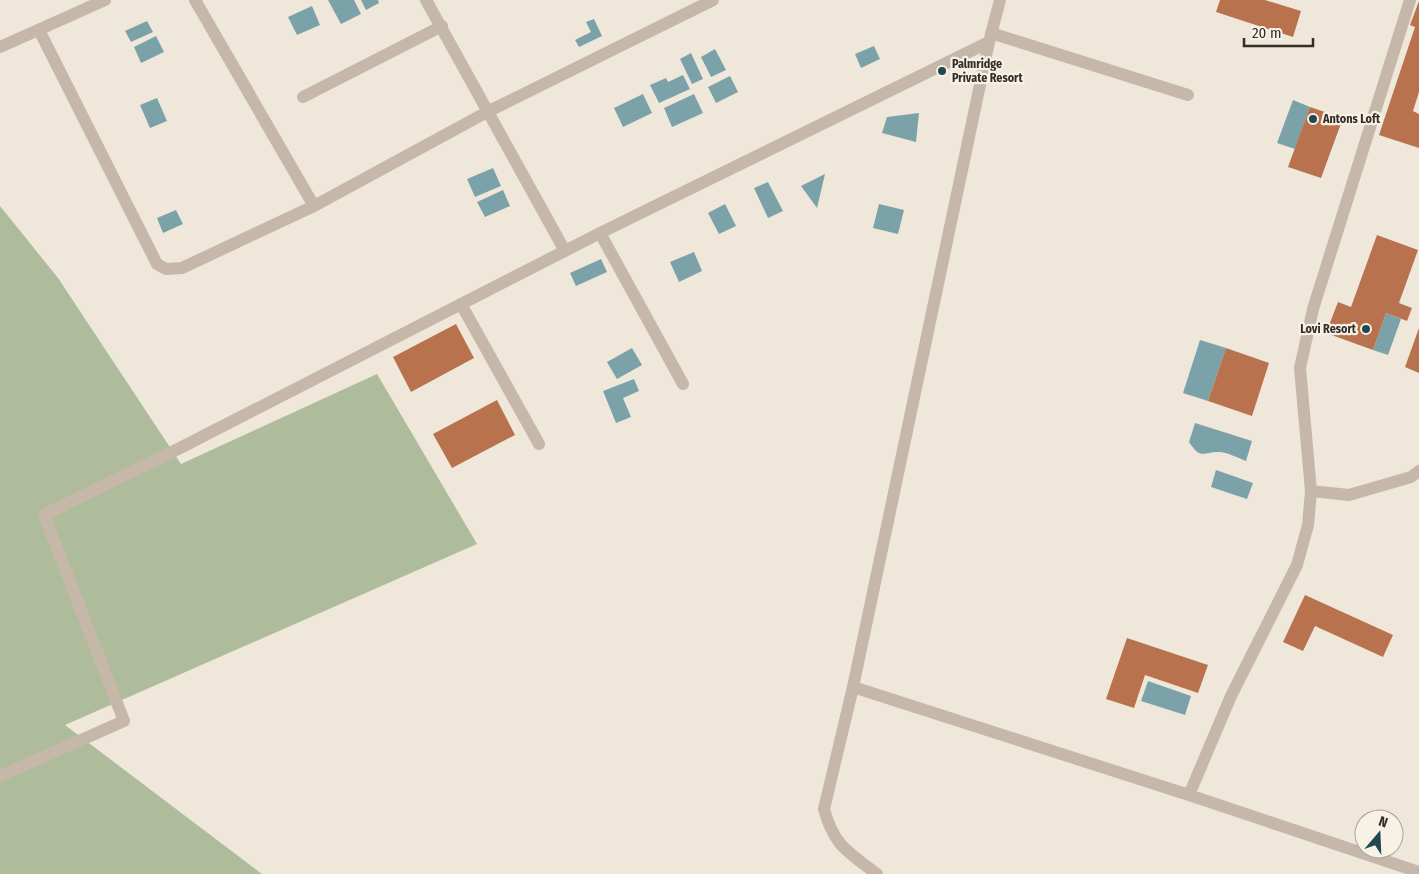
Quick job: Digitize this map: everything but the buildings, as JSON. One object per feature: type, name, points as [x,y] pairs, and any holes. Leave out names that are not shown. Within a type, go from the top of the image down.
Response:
[{"type":"street","points":[[0,47],[104,0]]},
{"type":"street","points":[[196,0],[314,206]]},
{"type":"street","points":[[426,0],[565,251]]},
{"type":"street","points":[[39,30],[157,264],[166,269],[182,268],[314,206],[489,111],[713,0]]},
{"type":"street","points":[[877,874],[840,846],[829,827],[824,809],[853,687],[990,38],[1000,0]]},
{"type":"street","points":[[1189,795],[1231,696],[1297,565],[1308,525],[1311,492],[1300,368],[1313,309],[1410,0]]},
{"type":"street","points":[[303,97],[442,26]]},
{"type":"street","points":[[0,776],[124,721],[44,515],[990,38],[1188,95]]},
{"type":"street","points":[[600,233],[683,384]]},
{"type":"street","points":[[461,304],[539,444]]},
{"type":"street","points":[[1311,492],[1349,495],[1411,477],[1419,471]]},
{"type":"street","points":[[853,687],[1189,795],[1419,872]]},
{"type":"green space","points":[[0,206],[58,278],[181,464],[377,374],[477,544],[65,725],[262,874],[0,874]]},
{"type":"water","points":[[328,0],[354,0],[361,14],[341,24]]},
{"type":"water","points":[[361,0],[378,0],[379,3],[366,10]]},
{"type":"water","points":[[312,6],[320,25],[297,35],[288,17]]},
{"type":"water","points":[[594,19],[602,36],[579,47],[575,40],[591,32],[586,22]]},
{"type":"water","points":[[147,21],[153,32],[131,42],[125,31]]},
{"type":"water","points":[[156,36],[164,52],[141,63],[134,47]]},
{"type":"water","points":[[874,46],[880,59],[861,68],[855,54]]},
{"type":"water","points":[[715,49],[726,70],[711,77],[701,57]]},
{"type":"water","points":[[691,53],[703,79],[692,84],[680,59]]},
{"type":"water","points":[[683,75],[690,89],[659,103],[650,85],[666,78],[668,82]]},
{"type":"water","points":[[730,76],[738,92],[716,103],[708,87]]},
{"type":"water","points":[[643,94],[652,113],[623,127],[614,108]]},
{"type":"water","points":[[694,94],[703,113],[672,127],[664,108]]},
{"type":"water","points":[[157,98],[167,121],[150,128],[140,105]]},
{"type":"water","points":[[1293,100],[1310,107],[1295,149],[1277,143]]},
{"type":"water","points":[[919,113],[916,142],[882,133],[887,117]]},
{"type":"water","points":[[493,168],[501,186],[475,197],[467,179]]},
{"type":"water","points":[[825,174],[817,208],[801,186]]},
{"type":"water","points":[[768,182],[783,211],[768,218],[754,188]]},
{"type":"water","points":[[503,190],[510,206],[485,217],[477,202]]},
{"type":"water","points":[[725,204],[736,226],[719,234],[708,213]]},
{"type":"water","points":[[879,204],[904,210],[898,234],[873,228]]},
{"type":"water","points":[[176,210],[183,224],[163,233],[157,218]]},
{"type":"water","points":[[694,252],[702,271],[679,282],[670,262]]},
{"type":"water","points":[[601,259],[607,272],[576,286],[570,273]]},
{"type":"water","points":[[1386,313],[1401,319],[1388,355],[1373,350]]},
{"type":"water","points":[[1200,340],[1226,348],[1208,401],[1183,393]]},
{"type":"water","points":[[632,348],[642,365],[617,379],[607,362]]},
{"type":"water","points":[[634,379],[639,391],[623,398],[631,417],[616,423],[603,391]]},
{"type":"water","points":[[1195,423],[1252,441],[1246,461],[1222,452],[1202,454],[1196,451],[1189,442]]},
{"type":"water","points":[[1216,470],[1253,483],[1247,499],[1211,487]]},
{"type":"water","points":[[1148,681],[1191,696],[1185,715],[1141,701]]},
{"type":"place","name":"Palmridge Private Resort","points":[[942,71]]},
{"type":"place","name":"Antons Loft","points":[[1313,119]]},
{"type":"place","name":"Lovi Resort","points":[[1366,329]]}]
